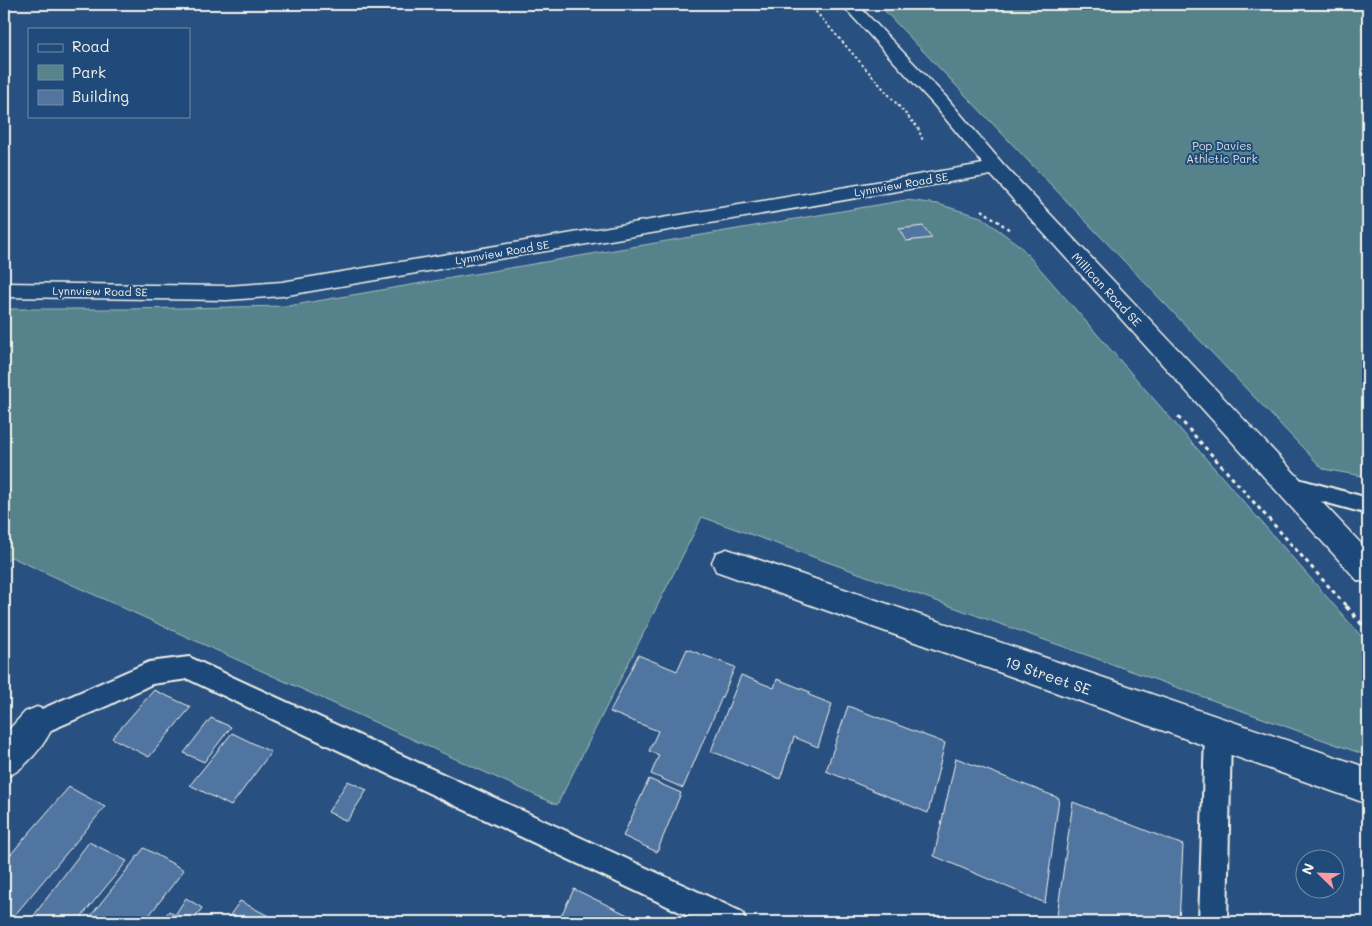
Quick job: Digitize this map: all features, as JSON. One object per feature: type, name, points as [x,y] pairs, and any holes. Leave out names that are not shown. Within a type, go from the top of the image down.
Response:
[{"type":"street","name":"Millican Road SE","points":[[850,4],[940,101],[996,168],[1368,571]]},
{"type":"street","name":"Lynnview Road SE","points":[[4,290],[227,293],[282,289],[996,168]]},
{"type":"street","name":"19 Street SE","points":[[727,562],[1368,786]]},
{"type":"street","points":[[4,760],[37,724]]},
{"type":"lane","points":[[1287,484],[1368,506]]},
{"type":"lane","points":[[37,724],[100,697],[149,673],[190,668],[732,922]]},
{"type":"lane","points":[[1213,922],[1218,735]]},
{"type":"path","points":[[809,4],[918,128],[923,141]]},
{"type":"path","points":[[982,210],[1011,231]]},
{"type":"path","points":[[1177,415],[1368,631]]},
{"type":"green space","name":"Pop Davies Athletic Park","points":[[878,4],[1368,4],[1368,477],[1323,469]]},
{"type":"green space","points":[[906,200],[938,204],[981,217],[1020,246],[1368,644],[1368,756],[702,517],[557,805],[11,557],[4,564],[4,309],[288,306]]},
{"type":"building","points":[[923,226],[932,238],[906,241],[899,229]]},
{"type":"building","points":[[687,649],[735,667],[683,788],[651,774],[659,755],[649,751],[658,731],[610,712],[638,655],[677,671]]},
{"type":"building","points":[[741,675],[774,688],[777,679],[810,692],[809,695],[832,704],[818,747],[794,737],[780,779],[711,751]]},
{"type":"building","points":[[154,690],[191,707],[149,757],[112,738]]},
{"type":"building","points":[[848,706],[945,743],[928,813],[826,771]]},
{"type":"building","points":[[211,718],[231,727],[204,762],[184,753]]},
{"type":"building","points":[[232,733],[271,752],[231,806],[190,785]]},
{"type":"building","points":[[956,758],[1059,798],[1045,903],[934,856]]},
{"type":"building","points":[[649,779],[681,793],[657,852],[623,836]]},
{"type":"building","points":[[348,781],[367,790],[347,821],[328,812]]},
{"type":"building","points":[[69,787],[105,807],[9,922],[4,922],[4,862]]},
{"type":"building","points":[[1073,802],[1183,845],[1179,922],[1056,922]]},
{"type":"building","points":[[89,842],[127,861],[77,922],[29,922]]},
{"type":"building","points":[[144,848],[184,870],[144,922],[86,922]]},
{"type":"building","points":[[574,889],[634,918],[632,922],[558,922]]},
{"type":"building","points":[[186,898],[202,908],[192,922],[161,922],[169,911],[175,915]]},
{"type":"building","points":[[240,901],[280,922],[225,922]]},
{"type":"building","points":[[294,915],[307,922],[290,922]]}]
